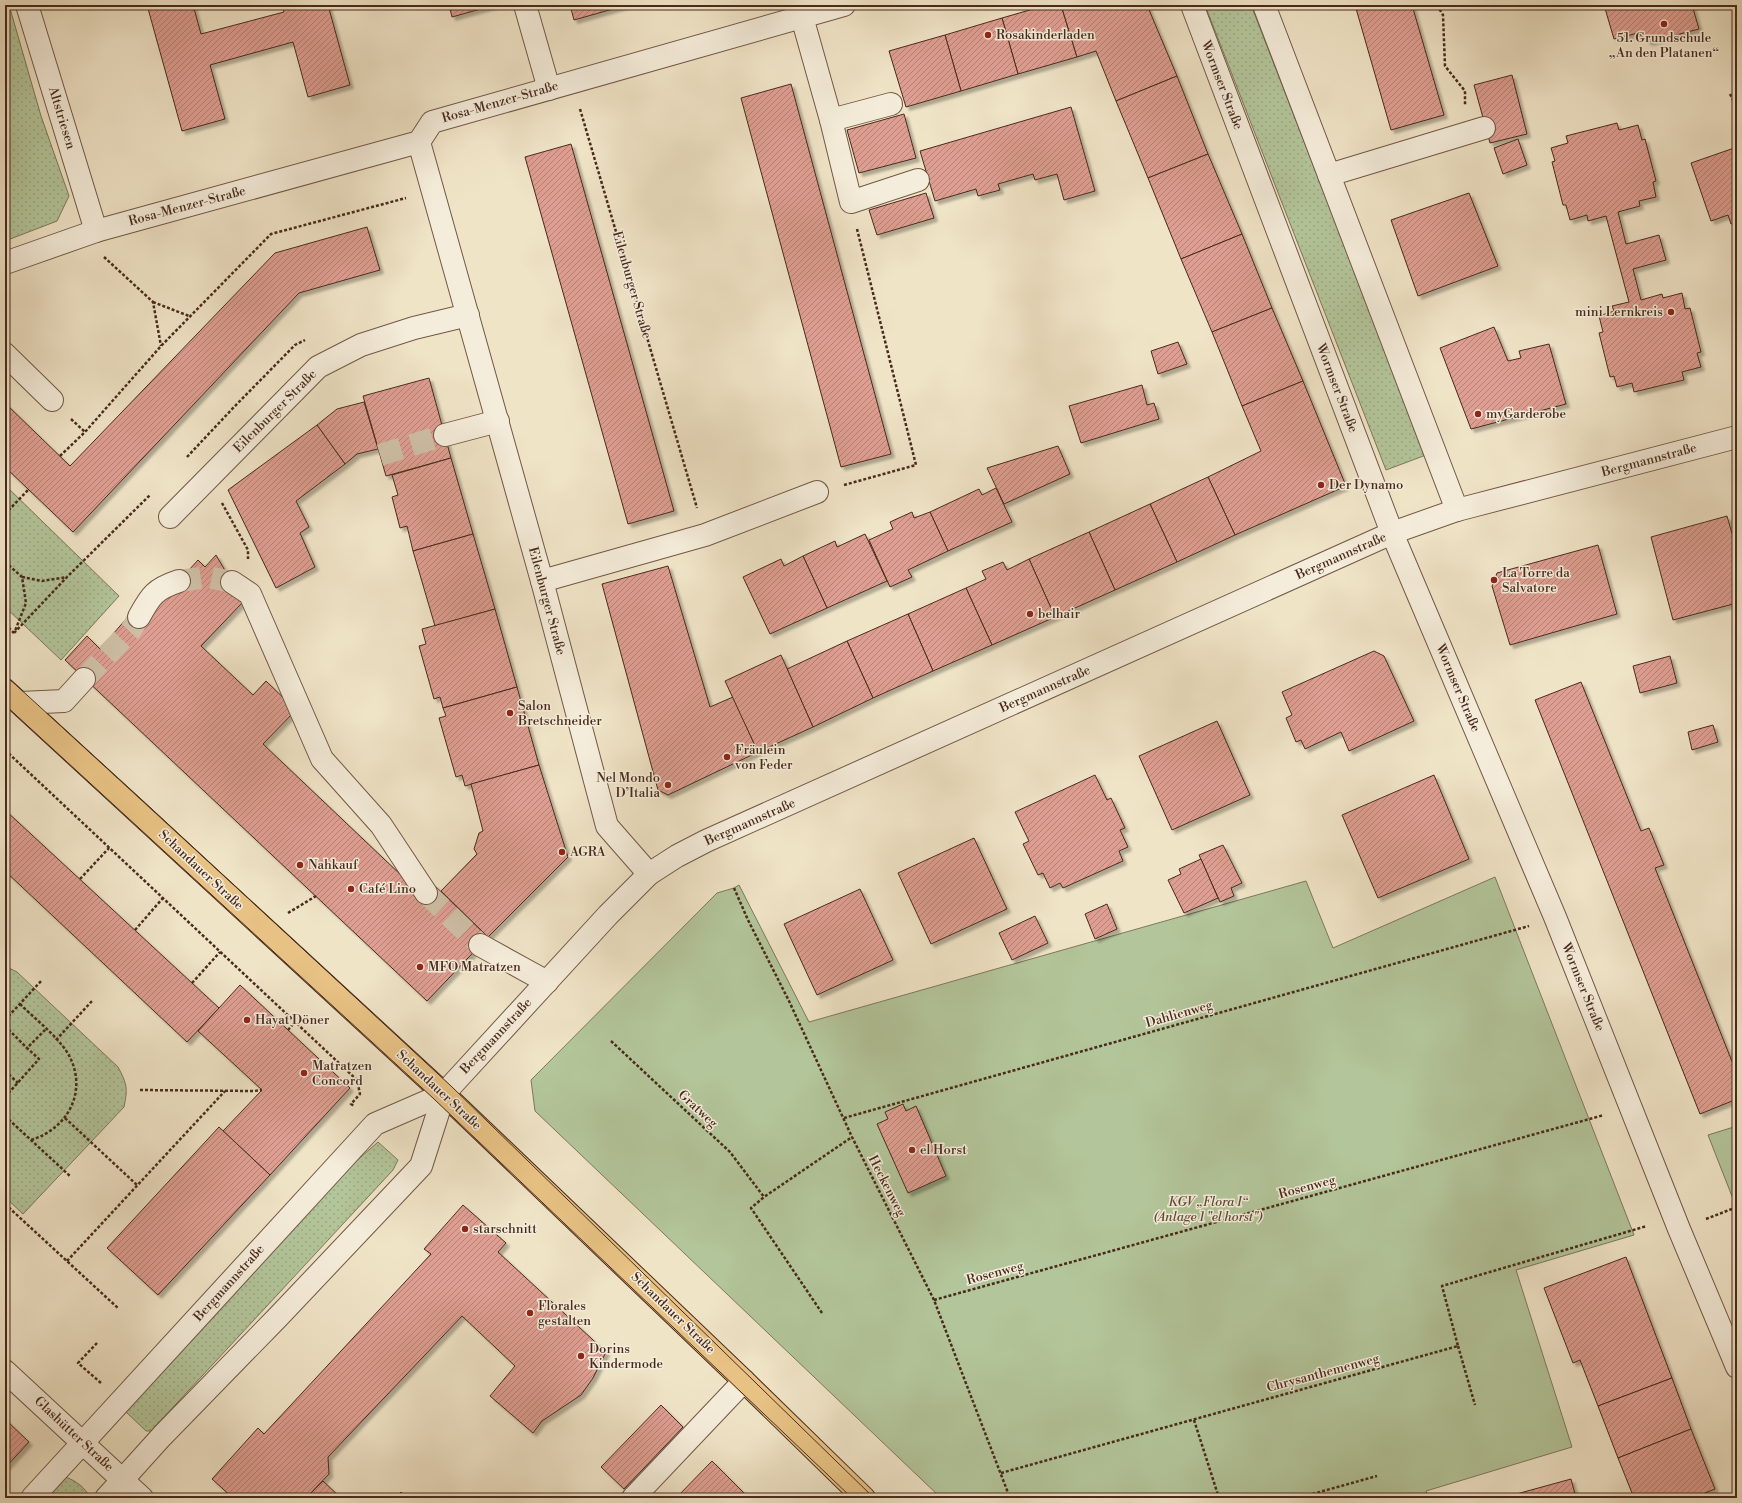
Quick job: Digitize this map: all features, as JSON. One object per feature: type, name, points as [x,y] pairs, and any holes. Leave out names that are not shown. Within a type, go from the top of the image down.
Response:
[{"type":"main road","name":"Schandauer Straße","points":[[12,697],[444,1094],[864,1498]]},
{"type":"street","name":"Altstriesen","points":[[27,5],[96,231]]},
{"type":"street","points":[[525,5],[548,89]]},
{"type":"street","name":"Rosa-Menzer-Straße","points":[[96,231],[419,142],[432,122],[844,5]]},
{"type":"street","name":"Wormser Straße","points":[[1192,5],[1392,533],[1555,917],[1679,1229],[1737,1367]]},
{"type":"street","points":[[1264,5],[1457,510]]},
{"type":"street","points":[[802,17],[831,120],[851,202],[918,180]]},
{"type":"street","points":[[831,120],[891,104]]},
{"type":"street","points":[[1329,175],[1475,130]]},
{"type":"street","name":"Eilenburger Straße","points":[[419,142],[542,581],[607,826],[649,874]]},
{"type":"street","points":[[5,263],[96,231]]},
{"type":"street","name":"Eilenburger Straße","points":[[170,517],[318,367],[361,345],[414,328],[468,315]]},
{"type":"street","points":[[5,354],[52,400]]},
{"type":"street","points":[[445,435],[498,421]]},
{"type":"street","name":"Bergmannstraße","points":[[32,1498],[375,1124],[444,1094],[608,915],[649,874],[677,856],[706,841],[1392,533],[1457,510],[1737,437]]},
{"type":"street","points":[[542,581],[705,535],[817,492]]},
{"type":"street","points":[[139,617],[156,592],[162,587],[179,581]]},
{"type":"street","points":[[232,582],[250,594],[322,759],[381,825],[426,893]]},
{"type":"street","points":[[12,697],[64,701],[84,679]]},
{"type":"street","points":[[480,945],[547,982]]},
{"type":"street","name":"Bergmannstraße","points":[[106,1498],[162,1436],[278,1317],[421,1166],[444,1094]]},
{"type":"street","name":"Glashütter Straße","points":[[5,1371],[142,1498]]},
{"type":"street","points":[[633,1498],[744,1381]]},
{"type":"path","points":[[1437,5],[1443,15],[1444,66],[1465,91],[1475,130]]},
{"type":"path","name":"Eilenburger Straße","points":[[572,82],[705,535]]},
{"type":"path","points":[[1730,94],[1737,108]]},
{"type":"path","points":[[60,456],[85,432],[189,316],[271,234],[364,211],[433,191]]},
{"type":"path","points":[[817,492],[916,465],[851,202]]},
{"type":"path","points":[[96,231],[99,252],[153,302],[189,316]]},
{"type":"path","points":[[153,302],[161,346]]},
{"type":"path","points":[[209,478],[248,550],[250,594]]},
{"type":"path","points":[[5,514],[28,490]]},
{"type":"path","points":[[5,562],[22,577],[42,580],[67,577]]},
{"type":"path","points":[[5,624],[14,633],[26,603],[22,577]]},
{"type":"path","points":[[5,750],[357,1080],[360,1094],[351,1104],[375,1124]]},
{"type":"path","points":[[80,879],[109,848]]},
{"type":"path","name":"Heckenweg","points":[[734,888],[748,920],[789,1000],[852,1137],[934,1300],[1010,1498]]},
{"type":"path","points":[[135,930],[163,898]]},
{"type":"path","name":"Dahlienweg","points":[[844,1118],[1519,930]]},
{"type":"path","points":[[192,983],[220,952]]},
{"type":"path","points":[[5,1020],[42,980]]},
{"type":"path","points":[[56,1040],[92,1001]]},
{"type":"path","points":[[20,1004],[66,1051],[75,1068],[76,1087],[73,1104],[65,1118],[44,1136],[31,1140]]},
{"type":"path","points":[[288,1030],[295,1022]]},
{"type":"path","points":[[5,1026],[39,1059],[5,1097]]},
{"type":"path","points":[[27,1048],[46,1029]]},
{"type":"path","name":"Gratweg","points":[[611,1041],[730,1152],[764,1197]]},
{"type":"path","points":[[5,1071],[18,1083]]},
{"type":"path","points":[[140,1090],[262,1090]]},
{"type":"path","points":[[67,1261],[224,1091]]},
{"type":"path","points":[[5,1116],[71,1177]]},
{"type":"path","points":[[65,1118],[137,1185]]},
{"type":"path","name":"Rosenweg","points":[[934,1300],[1593,1118]]},
{"type":"path","points":[[822,1313],[751,1208],[764,1197],[852,1137]]},
{"type":"path","points":[[5,1204],[119,1309]]},
{"type":"path","points":[[1679,1229],[1737,1207]]},
{"type":"path","points":[[1475,1405],[1442,1286],[1638,1229]]},
{"type":"path","points":[[97,1343],[78,1363],[121,1401]]},
{"type":"path","name":"Chrysanthemenweg","points":[[1001,1473],[1458,1346]]},
{"type":"path","points":[[1194,1420],[1219,1498]]},
{"type":"path","points":[[1298,1498],[1376,1476]]},
{"type":"green space","points":[[5,5],[9,5],[41,116],[69,196],[57,221],[5,241]]},
{"type":"green space","points":[[1205,5],[1251,5],[1426,455],[1386,470]]},
{"type":"green space","points":[[5,485],[119,596],[61,660],[5,607]]},
{"type":"green space","name":"KGV „Flora I“ (Anlage 1 \"el horst\")","points":[[1495,877],[1634,1235],[1516,1270],[1572,1447],[1426,1491],[1428,1498],[941,1498],[535,1111],[531,1080],[717,893],[739,885],[809,1022],[1306,881],[1333,948]]},
{"type":"green space","points":[[5,966],[17,972],[118,1067],[126,1086],[124,1107],[23,1214],[5,1197]]},
{"type":"green space","points":[[1737,1126],[1737,1209],[1708,1135]]},
{"type":"green space","points":[[378,1142],[398,1160],[393,1170],[151,1431],[146,1431],[125,1411],[353,1164]]},
{"type":"green space","points":[[65,1477],[80,1485],[90,1498],[46,1498]]},
{"type":"building","points":[[147,5],[193,5],[201,34],[284,12],[282,5],[328,5],[350,85],[308,97],[293,42],[210,65],[225,119],[182,131]]},
{"type":"building","points":[[449,5],[495,5],[452,17]]},
{"type":"building","points":[[570,5],[627,5],[574,20]]},
{"type":"building","points":[[1047,5],[1061,5],[1077,57],[1018,74],[1002,18]]},
{"type":"building","points":[[1061,5],[1147,5],[1177,76],[1116,101],[1096,51],[1077,57]]},
{"type":"building","points":[[1355,5],[1412,5],[1444,115],[1391,130]]},
{"type":"building","name":"51. Grundschule „An den Platanen“","points":[[1604,5],[1692,5],[1699,29],[1649,42],[1638,33],[1614,39]]},
{"type":"building","points":[[1002,18],[1018,74],[961,91],[945,35]]},
{"type":"building","points":[[945,35],[961,91],[906,107],[889,51]]},
{"type":"building","points":[[1512,75],[1527,134],[1490,143],[1474,85]]},
{"type":"building","points":[[1177,76],[1208,154],[1148,178],[1116,101]]},
{"type":"building","points":[[791,84],[891,454],[841,467],[741,98]]},
{"type":"building","points":[[1071,107],[1095,191],[1064,200],[1057,174],[1035,180],[1033,174],[998,184],[1000,190],[978,196],[976,189],[935,201],[920,151]]},
{"type":"building","points":[[904,114],[916,158],[859,173],[847,130]]},
{"type":"building","points":[[1617,123],[1619,130],[1638,125],[1642,140],[1645,139],[1656,181],[1653,182],[1656,197],[1639,201],[1640,206],[1618,212],[1626,244],[1659,235],[1666,260],[1633,269],[1641,300],[1662,294],[1663,298],[1682,293],[1685,309],[1690,308],[1701,352],[1697,353],[1701,367],[1682,372],[1684,380],[1634,392],[1632,383],[1617,387],[1614,376],[1610,377],[1599,333],[1603,332],[1599,316],[1614,311],[1612,306],[1629,302],[1606,216],[1588,221],[1587,215],[1570,220],[1566,205],[1563,205],[1552,162],[1555,161],[1551,148],[1568,143],[1566,136]]},
{"type":"building","points":[[1518,139],[1527,165],[1503,174],[1494,148]]},
{"type":"building","points":[[571,144],[674,511],[628,524],[525,157]]},
{"type":"building","points":[[1737,147],[1737,222],[1731,224],[1728,215],[1711,221],[1691,163]]},
{"type":"building","points":[[1208,154],[1242,234],[1181,259],[1148,178]]},
{"type":"building","points":[[926,193],[934,218],[877,235],[869,210]]},
{"type":"building","points":[[1469,193],[1498,266],[1418,296],[1391,220]]},
{"type":"building","points":[[367,227],[380,270],[299,293],[73,532],[5,467],[5,403],[70,466],[275,253]]},
{"type":"building","points":[[1242,234],[1272,308],[1212,332],[1181,259]]},
{"type":"building","points":[[1272,308],[1303,381],[1242,406],[1212,332]]},
{"type":"building","points":[[1494,327],[1508,361],[1521,358],[1519,351],[1549,344],[1566,404],[1471,429],[1440,348]]},
{"type":"building","points":[[1178,342],[1187,364],[1158,374],[1151,351]]},
{"type":"building","points":[[429,378],[451,458],[386,476],[363,396]]},
{"type":"building","points":[[1303,381],[1346,486],[1235,535],[1208,477],[1261,451],[1242,406]]},
{"type":"building","points":[[1142,385],[1147,405],[1154,403],[1159,419],[1081,443],[1069,406]]},
{"type":"building","points":[[364,402],[378,449],[357,454],[345,464],[317,425],[337,409]]},
{"type":"building","points":[[317,425],[345,464],[296,501],[309,527],[300,533],[315,567],[276,588],[228,490]]},
{"type":"building","points":[[1058,446],[1070,474],[1004,504],[987,468]]},
{"type":"building","points":[[451,458],[473,534],[413,551],[407,526],[400,528],[392,497],[398,495],[392,475]]},
{"type":"building","points":[[1208,477],[1235,535],[1177,562],[1150,504]]},
{"type":"building","points":[[996,488],[1012,522],[948,551],[930,512],[979,489],[982,495]]},
{"type":"building","points":[[1150,504],[1177,562],[1115,590],[1089,532]]},
{"type":"building","points":[[912,512],[914,518],[930,512],[948,551],[908,570],[912,577],[890,587],[869,540],[893,529],[890,522]]},
{"type":"building","points":[[1727,516],[1737,551],[1737,603],[1673,620],[1651,537]]},
{"type":"building","points":[[1089,532],[1115,590],[1055,617],[1029,559]]},
{"type":"building","points":[[473,534],[495,609],[435,626],[413,551]]},
{"type":"building","points":[[865,534],[887,581],[827,608],[803,556],[835,541],[837,547]]},
{"type":"building","points":[[1598,545],[1617,614],[1510,645],[1492,586],[1497,573]]},
{"type":"building","points":[[216,555],[234,586],[231,591],[242,603],[201,646],[253,695],[266,681],[296,710],[263,744],[423,896],[434,885],[488,937],[427,1001],[65,660],[87,636],[100,649],[133,611],[179,581],[198,560],[205,567]]},
{"type":"building","points":[[803,556],[827,608],[770,634],[743,577],[781,559],[784,566]]},
{"type":"building","points":[[1029,559],[1055,617],[992,645],[966,588],[986,579],[982,571],[1003,562],[1007,570]]},
{"type":"building","points":[[668,566],[710,707],[733,697],[758,752],[668,795],[658,790],[602,584]]},
{"type":"building","points":[[966,588],[992,645],[933,671],[908,614]]},
{"type":"building","points":[[495,609],[517,687],[443,708],[440,697],[434,699],[419,646],[426,644],[422,629]]},
{"type":"building","points":[[908,614],[933,671],[873,698],[847,641]]},
{"type":"building","points":[[847,641],[873,698],[813,727],[787,669]]},
{"type":"building","points":[[1374,651],[1384,656],[1414,721],[1349,751],[1341,732],[1305,749],[1301,740],[1296,742],[1286,718],[1292,715],[1282,692]]},
{"type":"building","points":[[781,655],[813,727],[758,752],[725,681]]},
{"type":"building","points":[[1670,656],[1677,683],[1640,693],[1633,666]]},
{"type":"building","points":[[1581,682],[1641,831],[1649,828],[1664,865],[1655,868],[1737,1074],[1737,1099],[1700,1114],[1535,700]]},
{"type":"building","points":[[517,687],[539,765],[465,786],[462,775],[456,777],[439,718],[446,716],[443,708]]},
{"type":"building","points":[[1217,721],[1250,795],[1172,830],[1139,756]]},
{"type":"building","points":[[1713,725],[1718,742],[1692,750],[1688,732]]},
{"type":"building","points":[[539,765],[568,857],[488,937],[441,891],[477,854],[474,849],[479,833],[483,831],[471,784]]},
{"type":"building","points":[[1095,775],[1107,800],[1111,798],[1125,828],[1120,830],[1128,847],[1119,851],[1123,861],[1063,888],[1060,883],[1050,888],[1043,873],[1038,875],[1023,844],[1029,841],[1015,812]]},
{"type":"building","points":[[1434,775],[1469,859],[1378,898],[1342,815]]},
{"type":"building","points":[[5,810],[219,1008],[187,1042],[5,871]]},
{"type":"building","points":[[974,838],[1007,909],[931,944],[898,873]]},
{"type":"building","points":[[1223,845],[1242,883],[1231,888],[1234,896],[1220,902],[1199,855]]},
{"type":"building","points":[[1201,859],[1218,898],[1184,913],[1168,880],[1181,874],[1179,869]]},
{"type":"building","points":[[860,889],[893,960],[817,995],[784,924]]},
{"type":"building","points":[[1107,904],[1117,929],[1095,939],[1085,914]]},
{"type":"building","points":[[1035,916],[1048,943],[1012,960],[999,933]]},
{"type":"building","points":[[240,985],[350,1088],[270,1175],[223,1131],[262,1090],[198,1031]]},
{"type":"building","name":"el Horst","points":[[903,1104],[906,1111],[916,1106],[946,1176],[908,1193],[877,1124],[888,1119],[885,1112]]},
{"type":"building","points":[[219,1127],[270,1175],[158,1295],[107,1248]]},
{"type":"building","points":[[463,1205],[506,1243],[498,1252],[606,1352],[593,1378],[581,1395],[542,1421],[533,1433],[490,1396],[515,1366],[462,1316],[328,1457],[329,1474],[306,1498],[233,1498],[212,1479],[258,1428],[264,1434],[431,1254],[424,1249]]},
{"type":"building","points":[[1626,1257],[1672,1378],[1598,1406],[1580,1360],[1573,1363],[1544,1288]]},
{"type":"building","points":[[1672,1378],[1691,1429],[1618,1458],[1598,1406]]},
{"type":"building","points":[[661,1405],[683,1427],[624,1489],[601,1467]]},
{"type":"building","points":[[5,1419],[29,1442],[5,1468]]},
{"type":"building","points":[[1691,1429],[1715,1489],[1692,1498],[1634,1498],[1618,1458]]},
{"type":"building","points":[[712,1461],[749,1498],[676,1498]]},
{"type":"building","points":[[1571,1479],[1576,1498],[1502,1498]]},
{"type":"building","points":[[323,1481],[341,1498],[306,1498]]},
{"type":"building","points":[[401,1492],[407,1498],[395,1498]]},
{"type":"tunnel","points":[[380,455],[445,435]]},
{"type":"tunnel","points":[[179,581],[208,577],[232,582]]},
{"type":"tunnel","points":[[84,679],[131,630],[139,617]]},
{"type":"tunnel","points":[[426,893],[480,945]]},
{"type":"tram line","points":[[5,675],[451,1086],[874,1498]]},
{"type":"tram line","points":[[5,705],[433,1098],[852,1498]]},
{"type":"place","name":"51. Grundschule „An den Platanen“","points":[[1664,24]]},
{"type":"place","name":"Rosakinderladen","points":[[988,35]]},
{"type":"place","name":"mini Lernkreis","points":[[1671,312]]},
{"type":"place","name":"myGarderobe","points":[[1478,414]]},
{"type":"place","name":"Der Dynamo","points":[[1321,485]]},
{"type":"place","name":"La Torre da Salvatore","points":[[1494,580]]},
{"type":"place","name":"belhair","points":[[1030,614]]},
{"type":"place","name":"Salon Bretschneider","points":[[510,713]]},
{"type":"place","name":"Fräulein von Feder","points":[[727,757]]},
{"type":"place","name":"Nel Mondo D’Italia","points":[[668,785]]},
{"type":"place","name":"AGRA","points":[[562,852]]},
{"type":"place","name":"Nahkauf","points":[[300,865]]},
{"type":"place","name":"Café Lino","points":[[351,889]]},
{"type":"place","name":"MFO Matratzen","points":[[420,967]]},
{"type":"place","name":"Hayat Döner","points":[[247,1020]]},
{"type":"place","name":"Matratzen Concord","points":[[304,1073]]},
{"type":"place","name":"el Horst","points":[[912,1150]]},
{"type":"place","name":"starschnitt","points":[[465,1229]]},
{"type":"place","name":"Florales gestalten","points":[[530,1313]]},
{"type":"place","name":"Dorins Kindermode","points":[[581,1356]]}]
